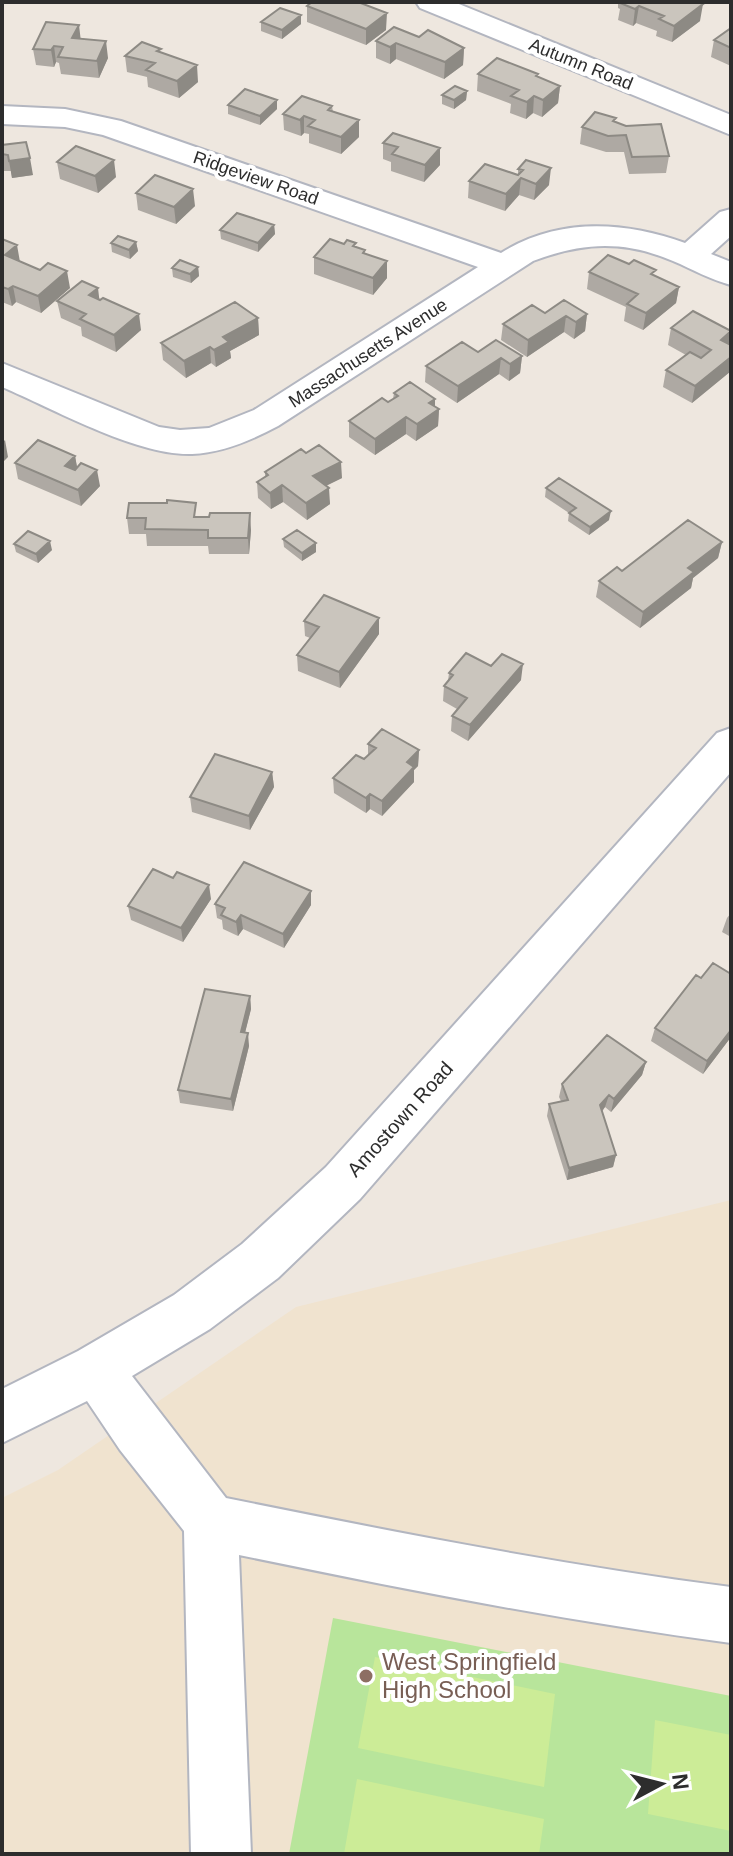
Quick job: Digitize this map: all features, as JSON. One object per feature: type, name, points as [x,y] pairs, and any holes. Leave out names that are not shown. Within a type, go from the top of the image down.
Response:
[{"type":"street","name":"Autumn Road","points":[[430,2],[731,126]]},
{"type":"street","name":"Ridgeview Road","points":[[2,115],[65,118],[110,127],[504,265]]},
{"type":"street","points":[[689,256],[731,219]]},
{"type":"street","name":"Massachusetts Avenue","points":[[2,374],[149,436],[166,442],[200,444],[266,418],[504,265],[554,241],[607,232],[647,239],[731,275]]},
{"type":"street","name":"Amostown Road","points":[[2,1417],[96,1369],[192,1312],[260,1261],[343,1183],[731,744]]},
{"type":"street","points":[[96,1369],[139,1431],[211,1522],[221,1854]]},
{"type":"street","points":[[211,1522],[406,1562],[640,1603],[731,1615]]},
{"type":"shaded area","name":"West Springfield High School","points":[[731,1200],[731,1854],[2,1854],[2,1498],[58,1470],[296,1307]]},
{"type":"green space","points":[[333,1618],[731,1696],[731,1854],[289,1854]]},
{"type":"green space","points":[[375,1657],[555,1694],[544,1787],[358,1748]]},
{"type":"green space","points":[[655,1720],[731,1735],[731,1831],[648,1814]]},
{"type":"green space","points":[[357,1779],[544,1819],[539,1854],[344,1854]]},
{"type":"building","points":[[312,2],[358,2],[387,13],[366,29],[307,6]]},
{"type":"building","points":[[622,2],[703,4],[674,26],[659,19],[664,16],[639,6],[635,9]]},
{"type":"building","points":[[280,8],[301,15],[282,30],[261,22]]},
{"type":"building","points":[[46,22],[79,25],[72,38],[106,41],[97,61],[58,57],[63,47],[33,49]]},
{"type":"building","points":[[394,27],[419,37],[428,30],[464,48],[445,62],[396,43],[390,47],[376,41]]},
{"type":"building","points":[[731,28],[731,48],[714,40]]},
{"type":"building","points":[[142,42],[161,49],[157,51],[197,65],[177,81],[146,70],[155,63],[125,56]]},
{"type":"building","points":[[497,58],[560,86],[543,100],[534,96],[527,102],[511,96],[519,90],[478,74]]},
{"type":"building","points":[[455,86],[467,91],[454,100],[442,95]]},
{"type":"building","points":[[245,89],[277,100],[260,116],[228,105]]},
{"type":"building","points":[[302,96],[332,106],[328,110],[359,120],[341,137],[308,126],[315,120],[304,116],[300,120],[283,114]]},
{"type":"building","points":[[595,112],[616,118],[613,121],[626,126],[661,124],[669,156],[632,157],[626,135],[608,136],[582,127]]},
{"type":"building","points":[[393,133],[440,148],[425,165],[392,154],[398,147],[383,143]]},
{"type":"building","points":[[26,142],[30,158],[9,161],[8,155],[2,154],[2,145]]},
{"type":"building","points":[[76,146],[114,160],[95,176],[57,162]]},
{"type":"building","points":[[526,160],[551,168],[536,184],[521,178],[506,194],[469,181],[485,164],[518,175],[523,170],[518,169]]},
{"type":"building","points":[[155,175],[193,189],[174,207],[136,193]]},
{"type":"building","points":[[237,213],[274,225],[258,243],[220,230]]},
{"type":"building","points":[[118,236],[136,242],[129,250],[111,243]]},
{"type":"building","points":[[2,239],[17,245],[5,255],[40,270],[48,263],[67,271],[38,296],[13,286],[8,289],[2,287]]},
{"type":"building","points":[[330,239],[344,244],[347,240],[356,243],[353,246],[365,250],[363,253],[387,261],[373,278],[314,257]]},
{"type":"building","points":[[608,255],[629,264],[634,260],[656,270],[651,274],[679,287],[646,313],[627,304],[638,294],[589,272]]},
{"type":"building","points":[[180,260],[198,267],[190,274],[172,268]]},
{"type":"building","points":[[82,281],[98,288],[89,295],[139,314],[114,335],[80,319],[86,314],[57,301]]},
{"type":"building","points":[[564,300],[587,314],[576,322],[566,316],[528,340],[503,324],[532,305],[545,313]]},
{"type":"building","points":[[235,302],[258,318],[223,337],[229,342],[214,350],[210,347],[184,361],[161,343]]},
{"type":"building","points":[[693,311],[731,331],[721,340],[731,345],[731,357],[695,386],[666,370],[690,352],[701,358],[711,350],[671,328]]},
{"type":"building","points":[[496,340],[522,356],[510,364],[501,358],[458,386],[426,366],[462,342],[478,352]]},
{"type":"building","points":[[410,382],[435,399],[429,403],[439,409],[417,424],[406,417],[375,439],[349,421],[382,398],[388,402],[398,396],[394,393]]},
{"type":"building","points":[[38,440],[75,456],[65,466],[75,470],[81,463],[97,470],[78,490],[15,463]]},
{"type":"building","points":[[319,445],[341,462],[313,476],[329,488],[306,503],[282,485],[270,493],[257,482],[268,475],[265,472],[301,449],[306,453]]},
{"type":"building","points":[[559,478],[611,511],[590,527],[569,513],[576,508],[546,488]]},
{"type":"building","points":[[167,500],[196,503],[194,517],[209,517],[210,513],[250,513],[248,538],[208,538],[208,530],[145,529],[146,518],[127,518],[129,503],[167,503]]},
{"type":"building","points":[[688,520],[722,542],[688,568],[694,572],[643,612],[599,581],[617,567],[622,571]]},
{"type":"building","points":[[297,530],[316,543],[302,553],[283,539]]},
{"type":"building","points":[[28,531],[50,541],[36,554],[14,544]]},
{"type":"building","points":[[324,595],[379,618],[339,672],[297,655],[319,627],[304,621]]},
{"type":"building","points":[[466,653],[491,666],[502,654],[523,664],[470,725],[452,716],[467,698],[444,686],[453,675],[449,673]]},
{"type":"building","points":[[382,729],[419,750],[407,762],[414,767],[382,801],[370,794],[366,798],[333,778],[356,755],[364,759],[376,748],[368,744]]},
{"type":"building","points":[[215,754],[272,772],[249,816],[190,797]]},
{"type":"building","points":[[244,862],[311,891],[283,934],[241,915],[236,922],[221,915],[225,908],[215,904]]},
{"type":"building","points":[[153,869],[173,878],[177,872],[209,885],[181,928],[128,906]]},
{"type":"building","points":[[713,963],[731,974],[731,1030],[707,1061],[655,1028],[696,975],[701,978]]},
{"type":"building","points":[[205,989],[250,996],[241,1032],[248,1033],[231,1099],[178,1090]]},
{"type":"building","points":[[607,1035],[646,1062],[614,1099],[609,1095],[600,1105],[616,1155],[569,1168],[549,1104],[568,1100],[562,1084]]},
{"type":"place","name":"West Springfield High School","points":[[366,1676]]}]
